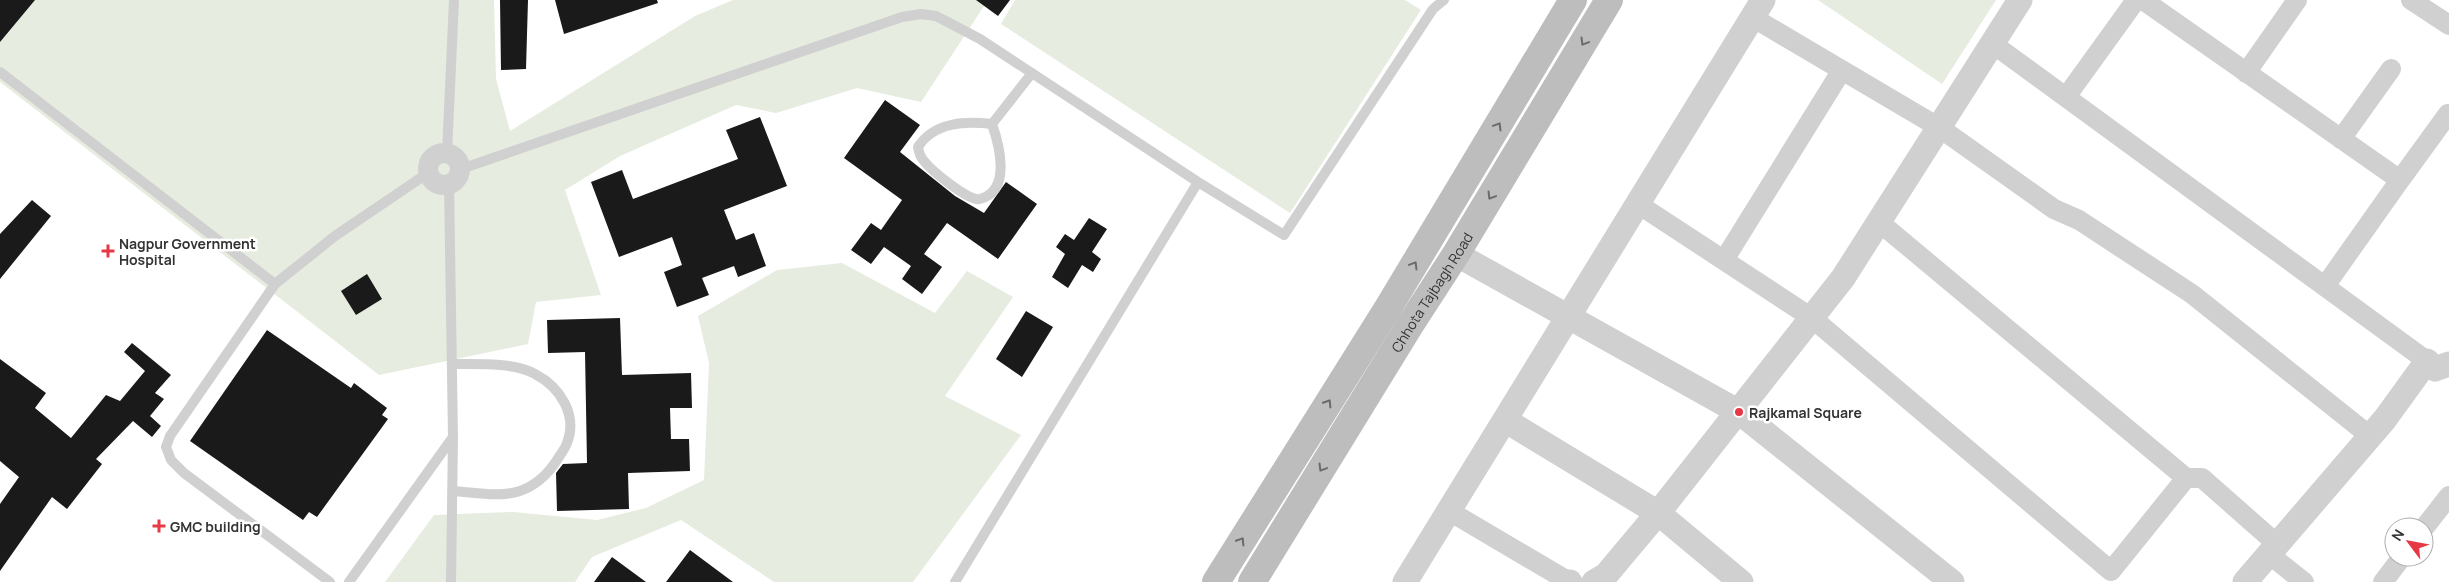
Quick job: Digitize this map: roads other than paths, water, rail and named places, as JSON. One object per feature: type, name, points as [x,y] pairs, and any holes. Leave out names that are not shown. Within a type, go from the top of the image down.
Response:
[{"type":"main road","points":[[1216,582],[1430,238],[1573,0]]},
{"type":"main road","name":"Chhota Tajbagh Road","points":[[1252,582],[1410,325],[1456,254],[1609,0]]},
{"type":"main road","points":[[1430,238],[1456,254]]},
{"type":"street","points":[[1598,581],[1606,576],[1658,513],[1843,278],[1994,44],[2020,0]]},
{"type":"street","points":[[2066,98],[2136,0]]},
{"type":"street","points":[[2143,0],[2400,180]]},
{"type":"street","points":[[2246,72],[2297,0]]},
{"type":"street","points":[[2411,0],[2449,25]]},
{"type":"street","points":[[1405,582],[1758,9],[1842,70],[1940,128],[2054,209],[2078,220],[2192,294],[2370,436]]},
{"type":"street","points":[[1994,44],[2325,286],[2443,364],[2370,436],[2246,582]]},
{"type":"street","points":[[2341,139],[2391,69]]},
{"type":"street","points":[[1724,260],[1842,70]]},
{"type":"street","points":[[2325,286],[2448,114]]},
{"type":"street","points":[[447,153],[457,158],[455,177],[434,182],[428,174],[429,163],[436,154],[447,153]]},
{"type":"street","points":[[1638,204],[1812,318],[2118,576],[2186,478]]},
{"type":"street","points":[[1879,222],[2186,478],[2202,478],[2304,582]]},
{"type":"street","points":[[1456,254],[1739,412],[1952,582]]},
{"type":"street","points":[[1504,420],[1658,513],[1742,582]]},
{"type":"street","points":[[2433,517],[2449,496]]},
{"type":"street","points":[[1449,510],[1568,582]]},
{"type":"street","points":[[2382,582],[2394,567]]},
{"type":"lane","points":[[447,153],[454,0]]},
{"type":"lane","points":[[451,582],[455,177],[902,17],[921,14],[936,16],[980,39],[1198,182],[1284,235],[1433,9],[1444,0]]},
{"type":"lane","points":[[0,72],[275,284]]},
{"type":"lane","points":[[992,124],[1032,74]]},
{"type":"lane","points":[[992,124],[999,143],[1001,168],[999,180],[992,191],[981,199],[974,199],[952,185],[924,162],[919,153],[918,147],[924,137],[933,130],[946,126],[992,124]]},
{"type":"lane","points":[[330,582],[184,473],[171,460],[166,448],[170,436],[275,284],[335,236],[428,174]]},
{"type":"lane","points":[[955,582],[1198,182]]},
{"type":"lane","points":[[452,364],[517,367],[535,373],[562,396],[568,408],[570,424],[567,443],[545,477],[532,486],[518,492],[496,494],[452,490]]},
{"type":"lane","points":[[349,582],[453,437]]},
{"type":"place","name":"Nagpur Government Hospital","points":[[108,251]]},
{"type":"place","name":"Rajkamal Square","points":[[1739,412]]},
{"type":"place","name":"GMC building","points":[[159,526]]}]
